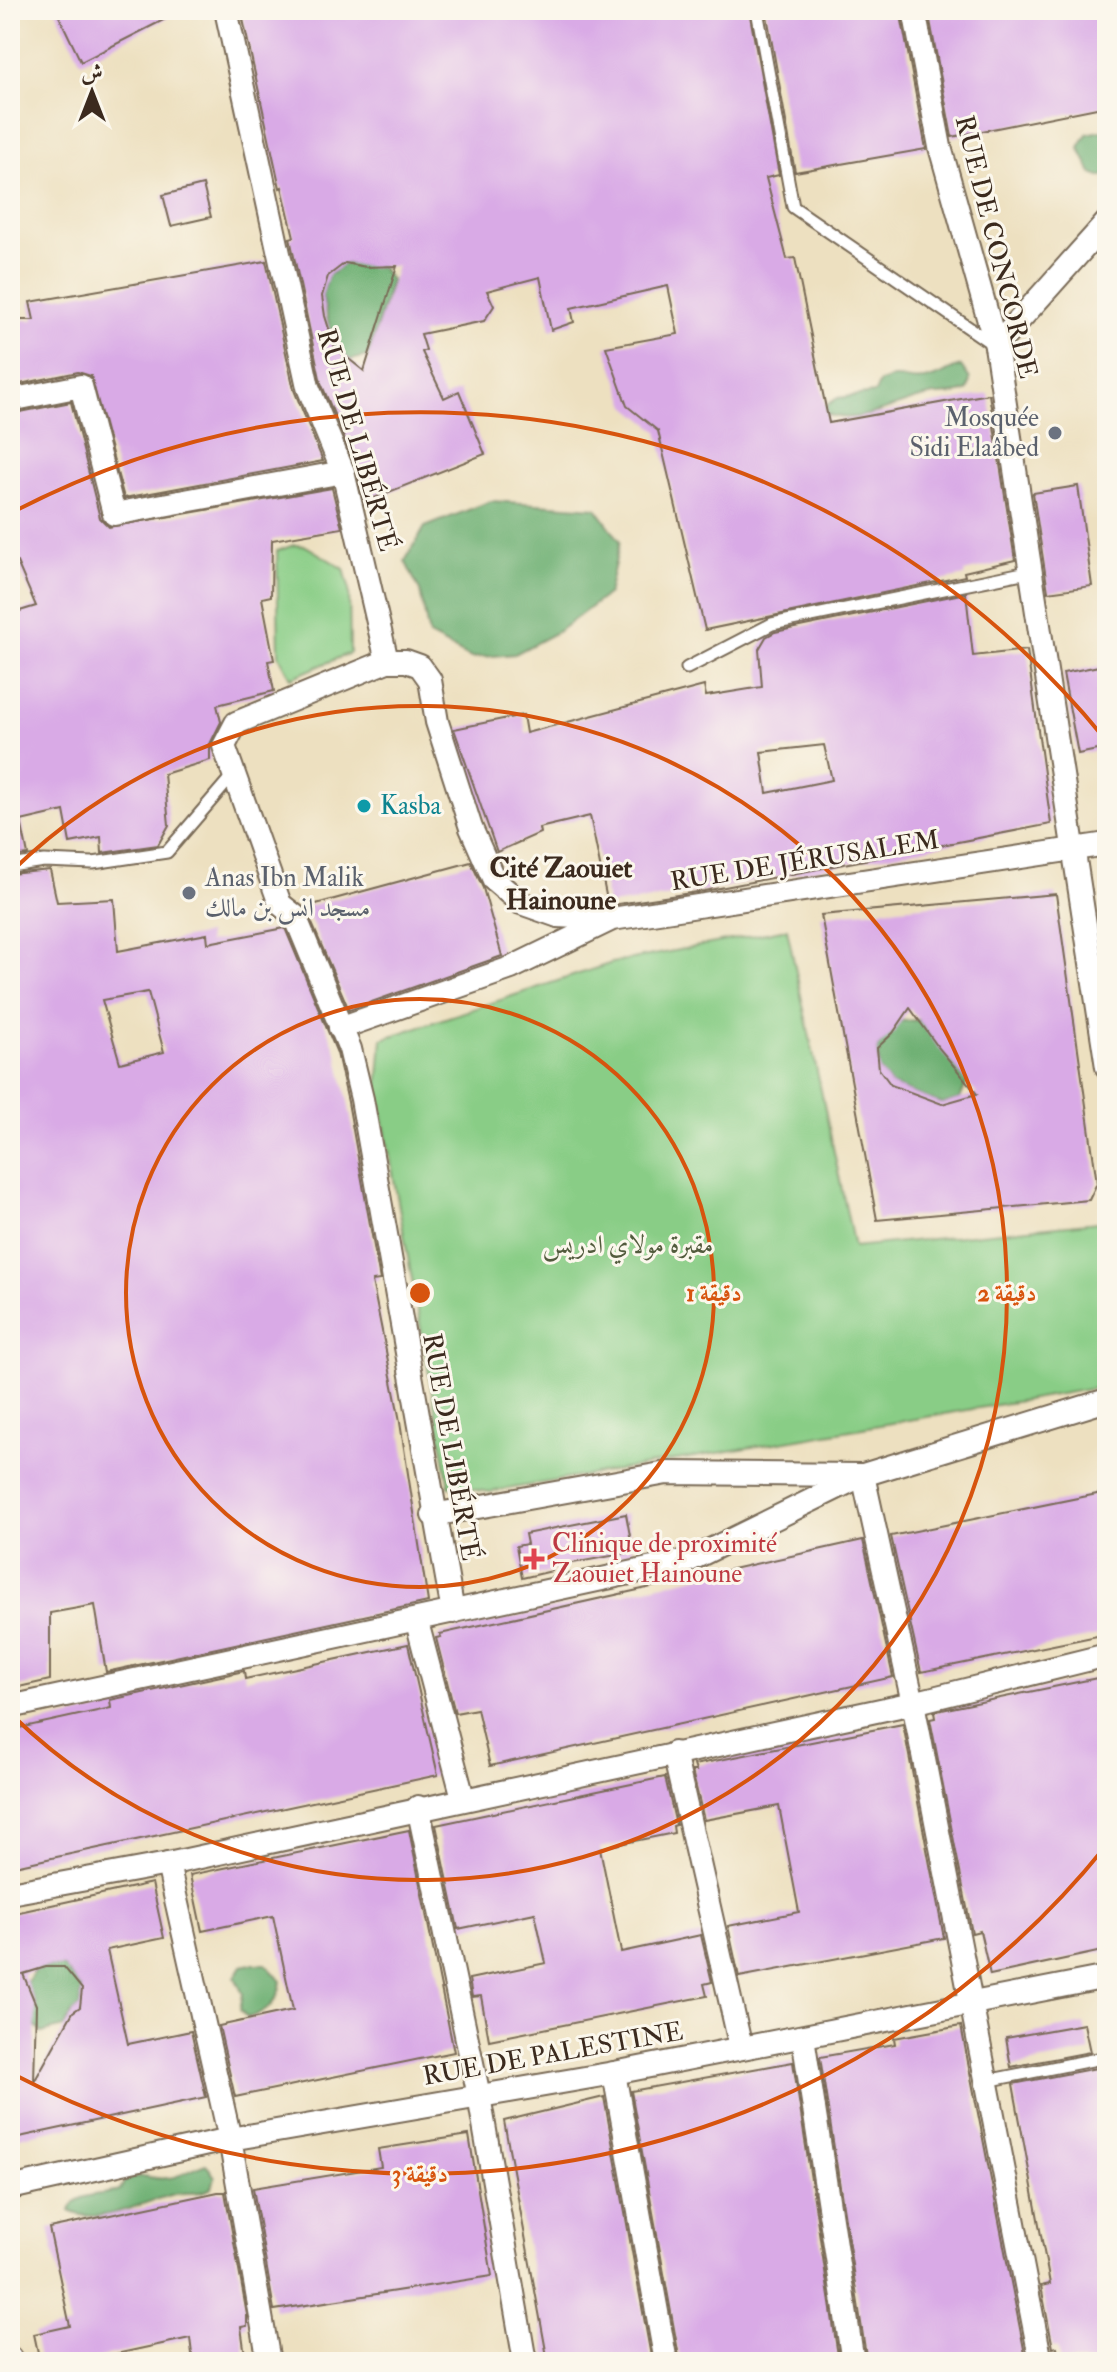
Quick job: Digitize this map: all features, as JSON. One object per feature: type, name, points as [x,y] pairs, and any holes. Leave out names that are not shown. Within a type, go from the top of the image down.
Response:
[{"type":"street","name":"RUE DE LIBÉRTÉ","points":[[226,10],[308,387],[343,472],[387,661],[236,723],[224,746],[280,904],[295,916],[340,1028],[362,1099],[433,1515],[453,1612]]},
{"type":"street","name":"RUE DE CONCORDE","points":[[914,10],[940,147],[996,346],[1028,572],[1107,1067]]},
{"type":"street","points":[[996,346],[1107,222]]},
{"type":"street","points":[[10,400],[81,386],[114,514],[343,472]]},
{"type":"street","points":[[387,661],[406,661],[420,666],[430,680],[442,737],[471,828],[494,880],[521,903],[558,916],[612,919]]},
{"type":"street","name":"RUE DE JÉRUSALEM","points":[[340,1028],[511,968],[612,919],[1107,844]]},
{"type":"street","points":[[10,1707],[417,1622],[690,1560],[863,1475],[1107,1400]]},
{"type":"street","points":[[433,1515],[667,1473],[863,1475]]},
{"type":"street","points":[[863,1475],[913,1703],[1041,2362]]},
{"type":"street","points":[[417,1622],[463,1798]]},
{"type":"street","points":[[10,1893],[168,1864],[418,1807],[913,1703],[1107,1655]]},
{"type":"street","points":[[674,1753],[741,2048]]},
{"type":"street","points":[[418,1807],[479,2096],[525,2362]]},
{"type":"street","points":[[168,1864],[230,2139],[269,2362]]},
{"type":"street","name":"RUE DE PALESTINE","points":[[10,2188],[230,2139],[614,2073],[1107,1977]]},
{"type":"street","points":[[803,2037],[853,2362]]},
{"type":"street","points":[[614,2073],[666,2362]]},
{"type":"lane","points":[[757,10],[793,207],[996,346]]},
{"type":"lane","points":[[687,668],[772,624],[1028,572]]},
{"type":"lane","points":[[10,866],[44,861],[93,863],[167,852],[234,774]]},
{"type":"lane","points":[[986,2081],[1107,2057]]},
{"type":"green space","points":[[1107,131],[1107,174],[1102,177],[1092,173],[1079,147],[1087,134]]},
{"type":"green space","points":[[345,263],[381,267],[391,281],[368,356],[350,360],[335,348],[322,296],[328,276]]},
{"type":"green space","points":[[961,366],[970,379],[968,390],[963,392],[918,399],[864,416],[837,417],[825,413],[827,405],[838,398],[875,393],[879,383],[886,380],[924,380]]},
{"type":"green space","points":[[491,501],[596,508],[620,541],[608,594],[559,631],[515,654],[471,658],[429,636],[420,591],[405,561],[425,527]]},
{"type":"green space","points":[[294,545],[306,546],[344,569],[349,587],[350,653],[291,678],[279,655],[277,551]]},
{"type":"green space","name":"مقبرة مولاي ادريس","points":[[787,929],[854,1247],[1107,1221],[1107,1386],[490,1492],[449,1486],[378,1090],[382,1039],[612,963]]},
{"type":"green space","points":[[919,1020],[967,1082],[960,1099],[942,1104],[891,1085],[879,1069],[877,1048],[901,1021]]},
{"type":"green space","points":[[266,1964],[281,1981],[278,1995],[271,2005],[247,2018],[240,2010],[243,1994],[235,1977],[242,1966]]},
{"type":"green space","points":[[64,1967],[82,1989],[80,2007],[64,2027],[42,2033],[33,2024],[36,2005],[26,1983],[35,1970]]},
{"type":"green space","points":[[206,2164],[215,2177],[212,2188],[207,2190],[175,2194],[95,2216],[70,2211],[78,2200],[120,2191],[124,2182],[131,2179],[142,2176],[173,2177]]},
{"type":"building","points":[[56,10],[183,10],[81,62]]},
{"type":"building","points":[[241,10],[749,10],[779,175],[766,178],[787,259],[795,258],[829,423],[989,394],[1015,560],[964,572],[965,576],[705,630],[658,431],[627,406],[606,347],[678,334],[668,286],[571,308],[574,322],[551,330],[540,277],[487,291],[494,306],[484,321],[421,334],[426,350],[422,352],[444,398],[459,391],[485,454],[364,502],[356,467],[321,383],[290,238],[294,237],[280,188]],"holes":[[[345,263],[366,267],[397,266],[364,371],[335,348],[322,296],[328,276]]]},
{"type":"building","points":[[766,10],[900,10],[926,149],[795,172]]},
{"type":"building","points":[[928,10],[1107,10],[1107,106],[952,137]]},
{"type":"building","points":[[203,185],[211,217],[171,226],[163,195]]},
{"type":"building","points":[[266,261],[294,390],[323,461],[124,498],[91,376],[78,372],[10,386],[10,320],[34,320],[30,302]]},
{"type":"building","points":[[71,402],[100,518],[109,527],[332,488],[342,528],[272,540],[271,596],[262,598],[274,660],[268,661],[274,691],[217,705],[221,722],[210,744],[210,760],[164,774],[169,825],[158,845],[102,853],[101,837],[70,843],[64,811],[21,821],[28,855],[10,857],[10,614],[36,606],[17,562],[10,563],[10,414]]},
{"type":"building","points":[[1078,486],[1092,586],[1048,592],[1033,493]]},
{"type":"building","points":[[966,593],[973,656],[1027,650],[1051,824],[704,891],[611,905],[608,905],[590,816],[539,828],[540,833],[497,852],[454,729],[523,715],[526,733],[704,686],[706,696],[762,687],[759,649],[766,637],[775,632]],"holes":[[[824,745],[832,780],[767,793],[761,752]]]},
{"type":"building","points":[[1099,666],[1107,707],[1107,748],[1078,754],[1063,673]]},
{"type":"building","points":[[471,862],[483,888],[502,956],[349,1010],[305,907]]},
{"type":"building","points":[[50,870],[57,902],[114,899],[118,951],[207,934],[208,943],[285,928],[337,1053],[348,1102],[380,1280],[372,1281],[399,1416],[428,1602],[106,1672],[95,1605],[50,1613],[50,1680],[10,1689],[10,874]],"holes":[[[148,992],[164,1052],[120,1063],[102,1000]]]},
{"type":"building","points":[[1056,894],[1097,1183],[1089,1200],[877,1220],[821,915]],"holes":[[[910,1008],[977,1094],[942,1104],[891,1085],[879,1069],[877,1048],[893,1033]]]},
{"type":"building","points":[[1107,1492],[1107,1634],[921,1672],[891,1536]]},
{"type":"building","points":[[626,1514],[633,1552],[551,1567],[552,1571],[522,1578],[516,1546],[527,1544],[525,1534]]},
{"type":"building","points":[[863,1540],[893,1677],[490,1766],[477,1709],[455,1713],[436,1638],[441,1637],[440,1634]]},
{"type":"building","points":[[408,1644],[438,1775],[10,1867],[10,1730],[111,1708],[110,1700],[244,1671],[245,1679]]},
{"type":"building","points":[[1107,1676],[1107,1950],[990,1975],[980,1931],[972,1933],[930,1719],[935,1718],[934,1712],[937,1711]]},
{"type":"building","points":[[903,1724],[944,1938],[739,1977],[728,1926],[799,1912],[779,1806],[704,1820],[692,1771],[696,1771],[694,1765]]},
{"type":"building","points":[[665,1777],[676,1825],[673,1826],[674,1833],[600,1848],[621,1952],[701,1935],[712,1982],[704,1984],[707,1996],[489,2040],[481,1996],[472,1997],[469,1979],[546,1963],[535,1913],[458,1929],[436,1825]]},
{"type":"building","points":[[409,1830],[454,2052],[235,2097],[219,2026],[293,2010],[273,1916],[202,1931],[190,1875]]},
{"type":"building","points":[[152,1883],[164,1938],[107,1950],[128,2044],[191,2031],[206,2097],[10,2139],[10,1914]],"holes":[[[46,1967],[64,1967],[82,1989],[80,2007],[73,2012],[34,2082],[36,2005],[23,1974]]]},
{"type":"building","points":[[1084,2024],[1090,2052],[1011,2067],[1006,2038]]},
{"type":"building","points":[[961,2026],[1025,2354],[988,2362],[867,2362],[820,2057],[895,2044],[894,2038]]},
{"type":"building","points":[[793,2062],[839,2362],[680,2362],[631,2091]]},
{"type":"building","points":[[1107,2066],[1107,2131],[1103,2132],[1107,2156],[1107,2362],[1060,2362],[1057,2347],[1053,2348],[1041,2286],[1050,2284],[1013,2084]]},
{"type":"building","points":[[604,2097],[652,2362],[548,2362],[504,2121]]},
{"type":"building","points":[[469,2135],[492,2276],[274,2310],[253,2188],[381,2167],[378,2149]]},
{"type":"building","points":[[225,2192],[247,2315],[247,2326],[241,2327],[246,2362],[193,2362],[190,2338],[79,2362],[40,2362],[34,2334],[70,2326],[49,2228]]},
{"type":"place","name":"Mosquée Sidi Elaâbed","points":[[1055,433]]},
{"type":"place","name":"Kasba","points":[[364,806]]},
{"type":"place","name":"Anas Ibn Malik مسجد انس بن مالك","points":[[189,893]]},
{"type":"place","name":"Clinique de proximité Zaouiet Hainoune","points":[[534,1559]]},
{"type":"district","name":"Cité Zaouiet Hainoune","points":[[561,884]]}]
